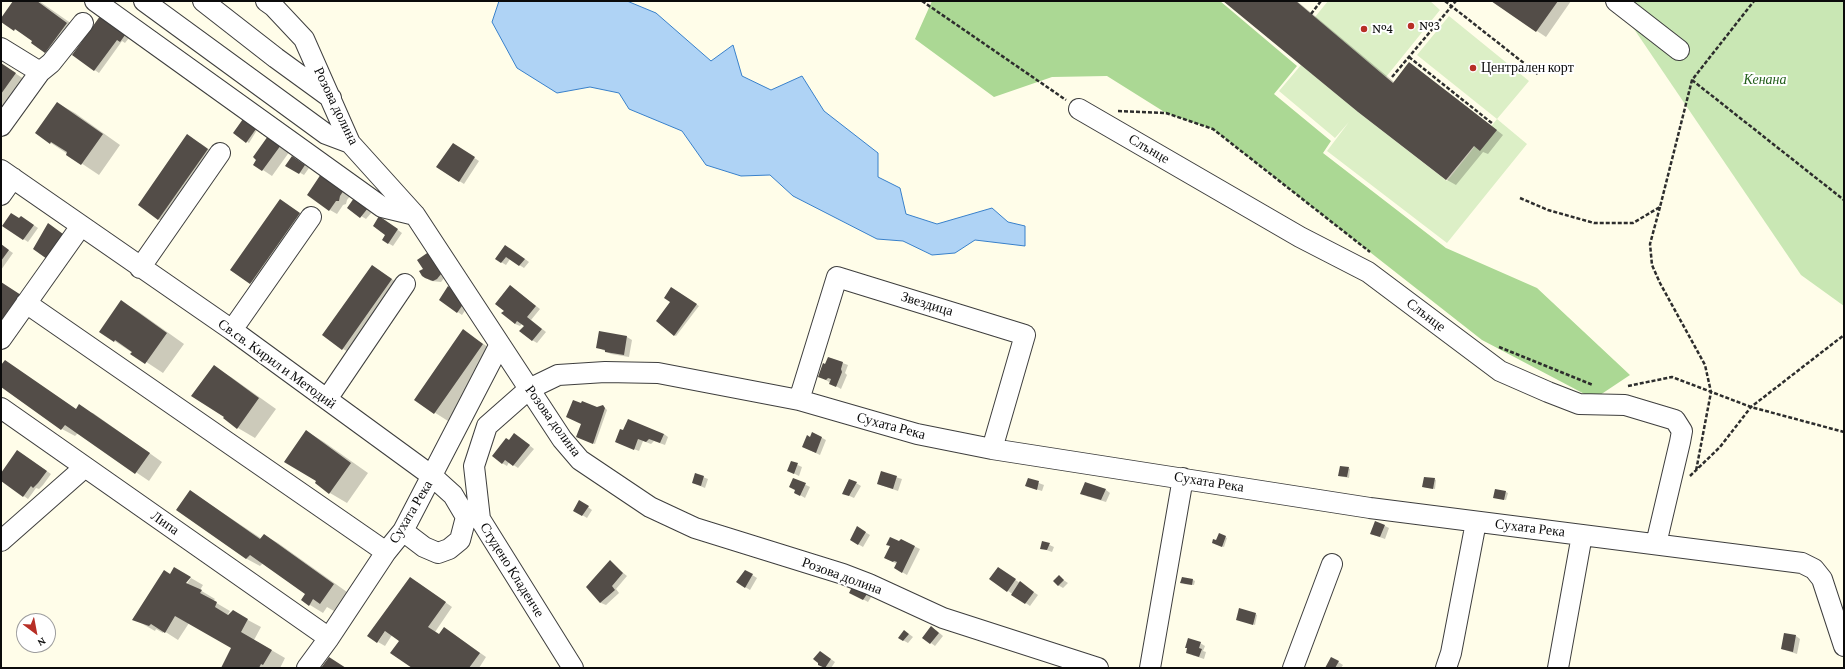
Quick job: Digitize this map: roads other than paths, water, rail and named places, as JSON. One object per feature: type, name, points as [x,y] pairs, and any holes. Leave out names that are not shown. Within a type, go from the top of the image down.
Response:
[{"type":"street","points":[[95,1],[382,207],[415,215]]},
{"type":"street","points":[[144,1],[326,134],[350,143]]},
{"type":"street","points":[[203,1],[276,58],[331,98]]},
{"type":"street","points":[[1616,1],[1679,50]]},
{"type":"street","name":"Розова долина","points":[[270,3],[304,39],[350,143],[415,215],[499,346],[562,439],[580,460],[650,507],[695,528],[850,576],[943,618],[1098,668]]},
{"type":"street","points":[[1,126],[40,72],[51,63],[83,23]]},
{"type":"street","points":[[1,48],[40,72]]},
{"type":"street","name":"Слънце","points":[[1079,108],[1300,237],[1368,272],[1500,371],[1579,404],[1625,405],[1675,420],[1682,431],[1656,544]]},
{"type":"street","points":[[140,268],[220,153]]},
{"type":"street","points":[[1,195],[7,174]]},
{"type":"street","name":"Св.св. Кирил и Методий","points":[[7,174],[140,268],[232,330],[432,476],[453,494],[473,518]]},
{"type":"street","points":[[232,330],[311,217]]},
{"type":"street","points":[[1,339],[81,226]]},
{"type":"street","name":"Звездица","points":[[799,400],[837,276],[1026,335],[992,449]]},
{"type":"street","points":[[327,399],[405,284]]},
{"type":"street","points":[[26,303],[386,552]]},
{"type":"street","name":"Сухата Река","points":[[307,668],[329,638],[386,552],[403,531],[499,346]]},
{"type":"street","name":"Сухата Река","points":[[529,389],[558,374],[658,372],[799,400],[917,434],[992,449],[1370,508],[1802,562],[1814,569],[1822,579],[1844,646]]},
{"type":"street","name":"Студено Кладенче","points":[[529,389],[487,426],[474,466],[473,518],[573,668]]},
{"type":"street","name":"Липа","points":[[1,408],[329,638]]},
{"type":"street","points":[[1,541],[85,467]]},
{"type":"street","points":[[1150,668],[1183,478]]},
{"type":"street","points":[[403,531],[424,547],[438,553],[448,549],[460,540],[473,518]]},
{"type":"street","points":[[1446,668],[1451,653],[1476,522]]},
{"type":"street","points":[[1558,668],[1582,535]]},
{"type":"street","points":[[1293,668],[1332,564]]},
{"type":"water","points":[[499,1],[627,1],[656,13],[711,61],[733,45],[742,76],[771,90],[802,76],[824,111],[878,153],[878,177],[900,188],[906,214],[937,224],[992,208],[1008,222],[1025,226],[1025,246],[975,240],[955,253],[932,255],[903,241],[877,239],[793,196],[770,175],[741,176],[706,165],[682,131],[629,109],[619,93],[590,87],[557,93],[517,68],[492,22]]},
{"type":"place","name":"№3","points":[[1411,26]]},
{"type":"place","name":"№4","points":[[1364,29]]},
{"type":"place","name":"Централен корт","points":[[1473,68]]},
{"type":"park label","name":"Кенана","points":[[1765,80]]}]
